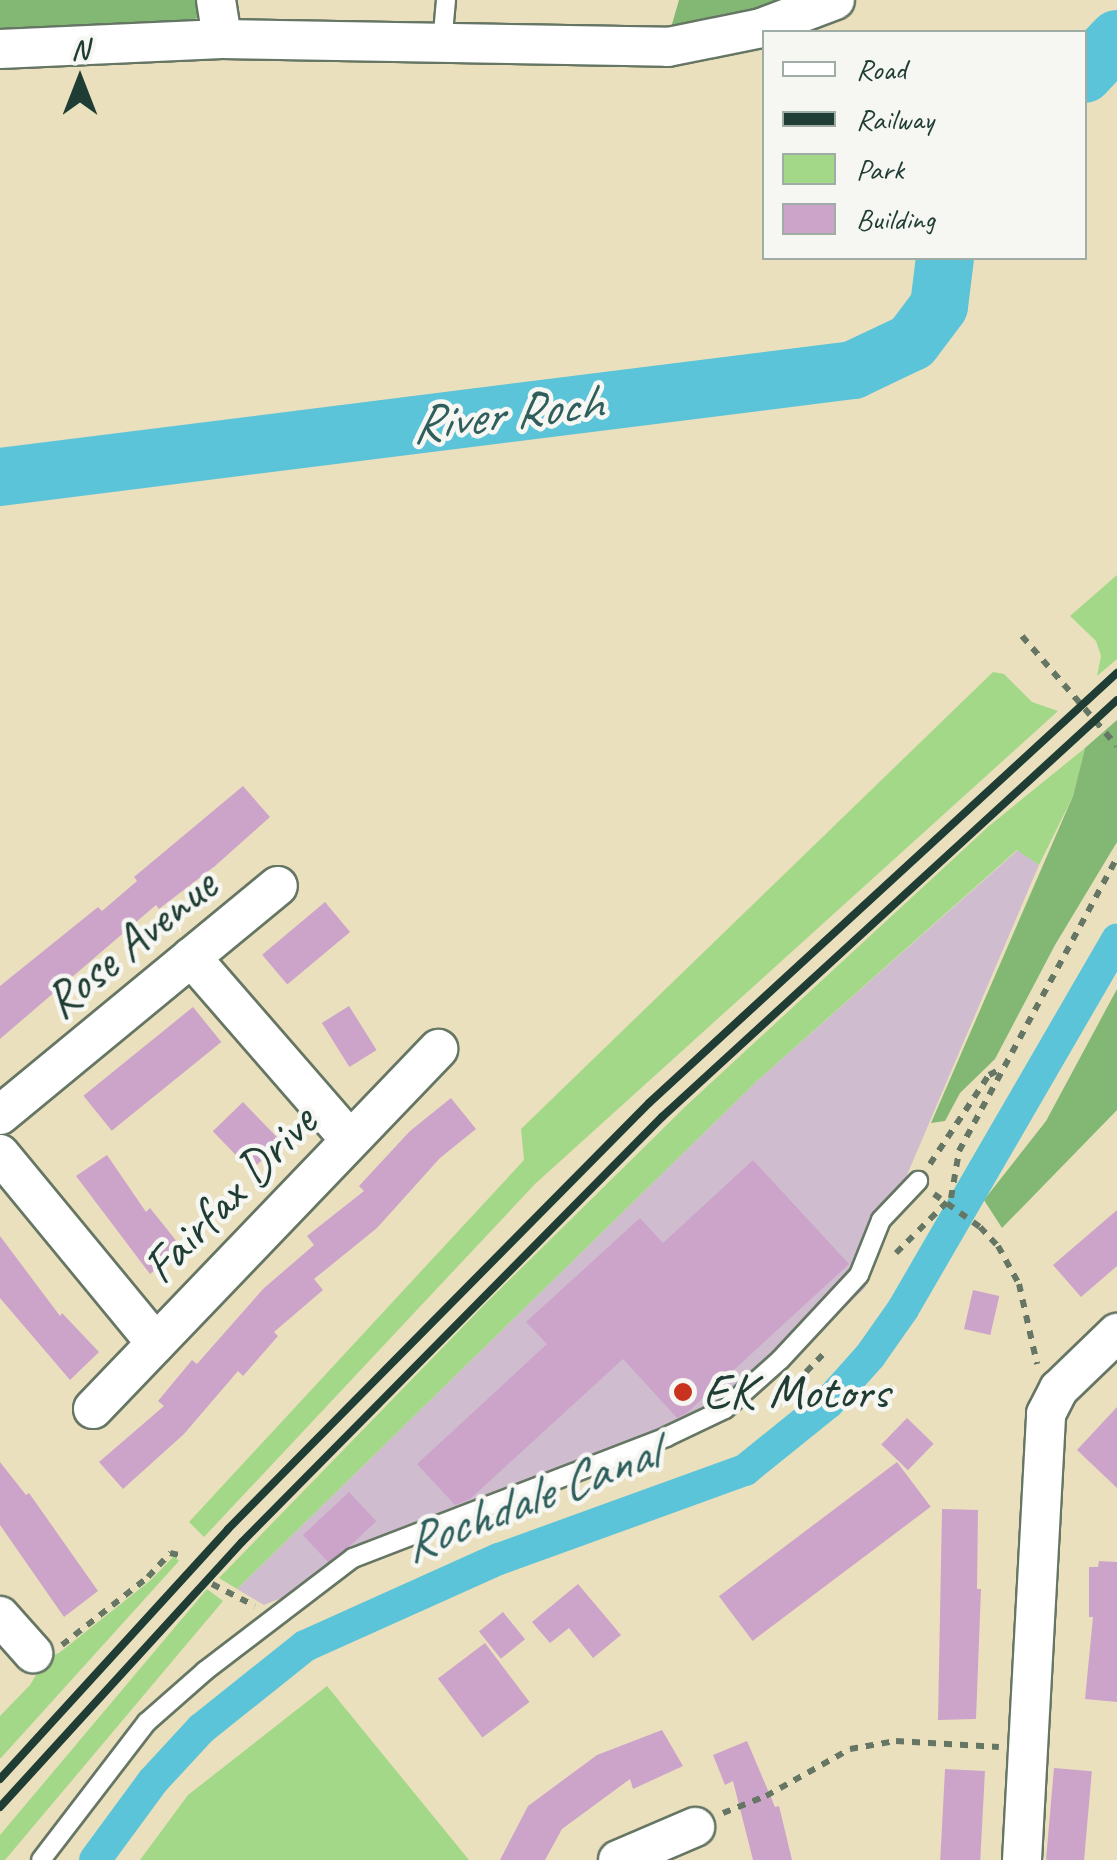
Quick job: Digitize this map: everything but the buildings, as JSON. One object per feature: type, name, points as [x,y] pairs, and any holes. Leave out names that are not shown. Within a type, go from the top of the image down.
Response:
[{"type":"street","points":[[216,0],[222,39]]},
{"type":"street","points":[[0,49],[222,39],[668,47],[761,28],[836,0]]},
{"type":"street","name":"Rose Avenue","points":[[0,1115],[278,886]]},
{"type":"street","points":[[191,958],[350,1140]]},
{"type":"street","name":"Fairfax Drive","points":[[93,1408],[438,1049]]},
{"type":"street","points":[[0,1154],[156,1342]]},
{"type":"street","points":[[1022,1860],[1046,1414],[1058,1390],[1117,1333]]},
{"type":"street","points":[[0,1616],[33,1653]]},
{"type":"street","points":[[618,1860],[695,1827]]},
{"type":"lane","points":[[442,44],[446,0]]},
{"type":"lane","points":[[41,1860],[148,1722],[274,1616],[353,1558],[666,1437],[725,1408],[780,1360],[859,1275],[881,1220],[918,1181]]},
{"type":"path","points":[[1022,636],[1117,746]]},
{"type":"path","points":[[890,1264],[952,1198],[959,1150],[1117,858]]},
{"type":"path","points":[[1000,1069],[989,1075],[918,1181],[980,1227],[998,1246],[1019,1284],[1046,1414]]},
{"type":"path","points":[[804,1374],[839,1334]]},
{"type":"path","points":[[33,1653],[56,1650],[148,1577],[170,1553],[184,1556]]},
{"type":"path","points":[[212,1584],[274,1616]]},
{"type":"path","points":[[695,1827],[766,1796],[850,1748],[896,1740],[1030,1749]]},
{"type":"shaded area","points":[[1018,850],[1039,865],[878,1243],[865,1288],[726,1421],[264,1605],[237,1589],[757,1081]]},
{"type":"green space","points":[[0,0],[208,0],[197,18],[169,31],[0,40]]},
{"type":"green space","points":[[679,0],[792,0],[668,38]]},
{"type":"green space","points":[[1117,575],[1117,659],[1097,676],[1101,656],[1096,641],[1070,616]]},
{"type":"green space","points":[[993,672],[1004,674],[1032,702],[1058,711],[535,1184],[204,1537],[189,1522],[524,1160],[521,1129]]},
{"type":"green space","points":[[1117,720],[1117,842],[1055,945],[995,1059],[960,1093],[945,1121],[931,1123],[1073,796],[1085,748]]},
{"type":"green space","points":[[1085,748],[1073,796],[1039,865],[1017,850],[757,1081],[237,1589],[219,1578],[486,1303],[687,1105],[989,826]]},
{"type":"green space","points":[[1117,989],[1117,1110],[1002,1228],[984,1200],[1046,1121]]},
{"type":"green space","points":[[174,1556],[179,1561],[0,1759],[0,1716],[30,1685],[47,1657],[59,1653],[151,1580]]},
{"type":"green space","points":[[207,1589],[223,1601],[5,1860],[0,1860],[0,1835]]},
{"type":"green space","points":[[327,1686],[469,1860],[140,1860],[188,1795]]},
{"type":"waterway","name":"River Roch","points":[[1087,71],[1117,39]]},
{"type":"waterway","name":"River Roch","points":[[0,477],[853,370],[912,342],[939,306],[945,260]]},
{"type":"waterway","name":"Rochdale Canal","points":[[95,1860],[153,1781],[201,1729],[305,1646],[499,1559],[745,1470],[828,1403],[870,1356],[903,1309],[1117,940]]},
{"type":"railway","points":[[0,1779],[228,1529],[649,1103],[1117,673]]},
{"type":"railway","points":[[0,1807],[242,1542],[662,1117],[1117,700]]},
{"type":"place","name":"EK Motors","points":[[683,1392]]}]
